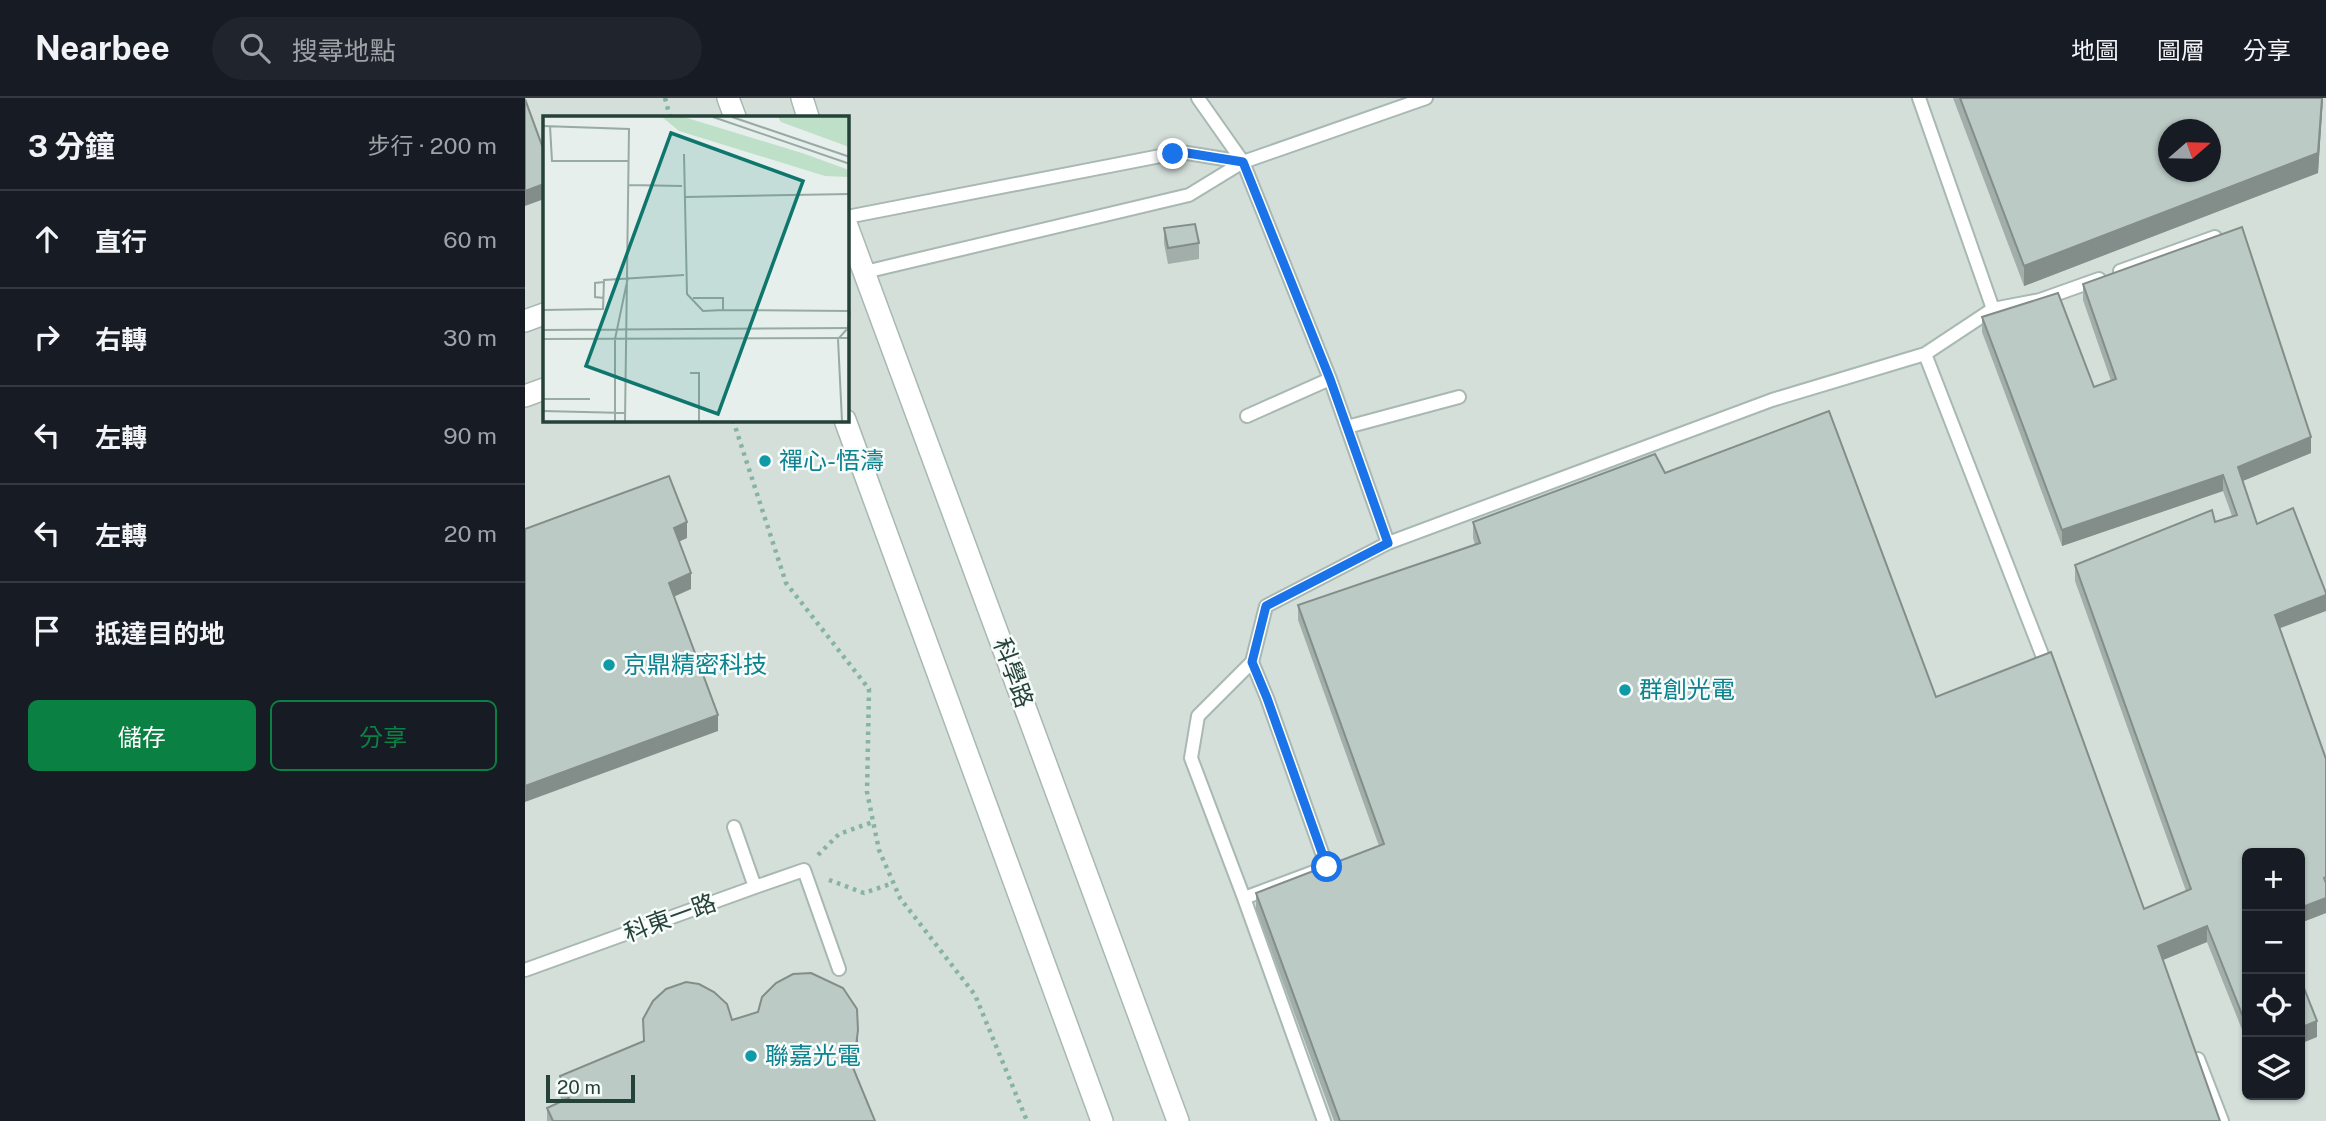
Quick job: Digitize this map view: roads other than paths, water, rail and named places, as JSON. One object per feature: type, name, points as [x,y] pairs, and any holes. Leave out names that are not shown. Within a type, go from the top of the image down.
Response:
[{"type":"street","points":[[728,98],[734,116]]},
{"type":"street","points":[[801,98],[808,116]]},
{"type":"street","name":"科學路","points":[[849,237],[856,275],[1178,1121]]},
{"type":"street","points":[[525,321],[543,314]]},
{"type":"street","points":[[525,396],[543,389]]},
{"type":"street","points":[[846,422],[1102,1121]]},
{"type":"lane","points":[[1198,98],[1243,162],[1330,379],[1388,543]]},
{"type":"lane","points":[[856,275],[1189,195],[1243,162],[1426,98]]},
{"type":"lane","points":[[1919,98],[1993,309]]},
{"type":"lane","points":[[849,217],[1181,152],[1243,162]]},
{"type":"lane","points":[[1324,1121],[1191,758],[1198,716],[1252,662],[1266,606],[1388,543],[1772,400],[1926,354],[1993,309],[2040,300],[2215,237]]},
{"type":"lane","points":[[1926,354],[2051,679]]},
{"type":"lane","points":[[1247,416],[1330,379]]},
{"type":"lane","points":[[1347,427],[1459,397]]},
{"type":"lane","points":[[1244,898],[1327,867],[1252,662]]},
{"type":"lane","points":[[734,827],[755,887]]},
{"type":"lane","name":"科東一路","points":[[525,971],[804,870],[839,969]]},
{"type":"lane","points":[[2192,1043],[2222,1121]]},
{"type":"place","name":"禪心-悟濤","points":[[765,461]]},
{"type":"place","name":"京鼎精密科技","points":[[609,665]]},
{"type":"place","name":"群創光電","points":[[1625,690]]},
{"type":"place","name":"聯嘉光電","points":[[751,1056]]}]
